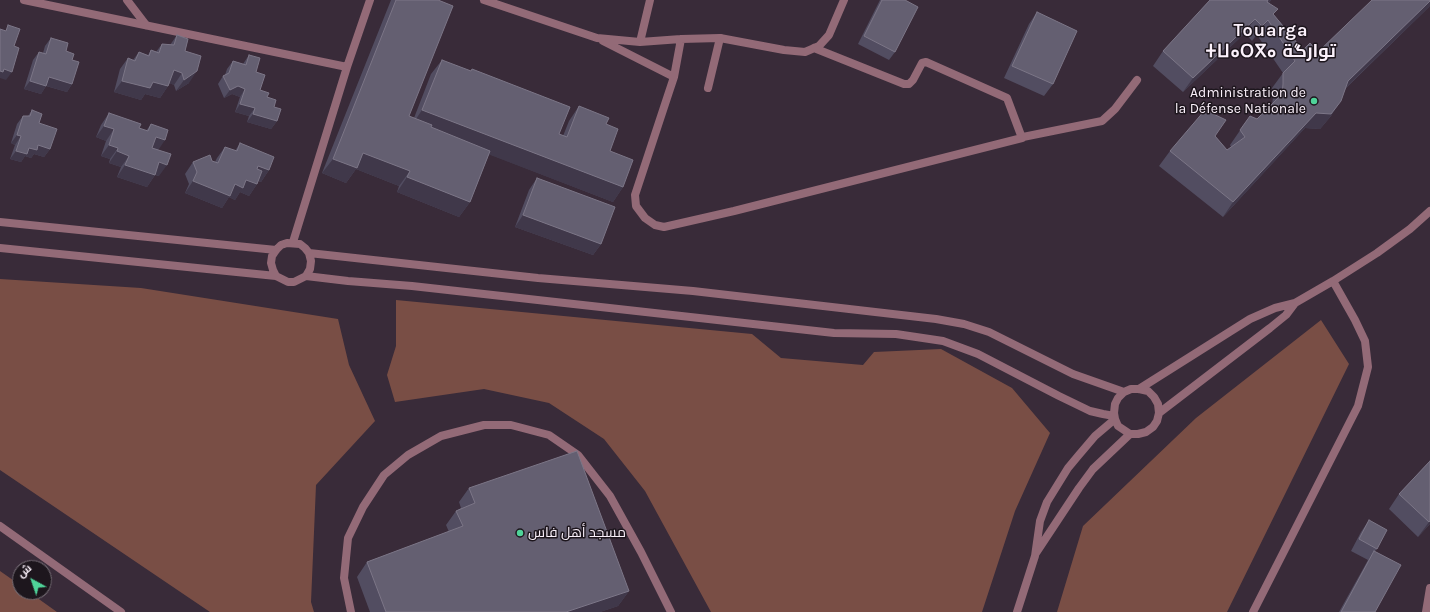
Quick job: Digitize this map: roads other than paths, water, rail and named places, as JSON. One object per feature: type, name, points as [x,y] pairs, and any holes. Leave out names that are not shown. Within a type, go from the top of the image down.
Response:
[{"type":"street","points":[[24,0],[347,67]]},
{"type":"street","points":[[127,0],[146,25]]},
{"type":"street","points":[[293,242],[347,67],[370,0]]},
{"type":"street","points":[[484,0],[597,38],[674,76]]},
{"type":"street","points":[[640,42],[650,0]]},
{"type":"street","points":[[597,38],[640,42],[720,38],[784,50],[805,52],[819,46],[829,35],[844,0]]},
{"type":"street","points":[[708,88],[720,38]]},
{"type":"street","points":[[681,39],[674,76],[635,195],[636,206],[644,218],[655,225],[664,227],[1019,140],[1023,137],[1102,121],[1115,109],[1137,80]]},
{"type":"street","points":[[814,48],[904,84],[909,84],[913,80],[922,63],[926,62],[1007,98],[1023,137]]},
{"type":"street","points":[[1139,389],[1250,319],[1275,308],[1295,303],[1333,282],[1378,253],[1410,229],[1430,211]]},
{"type":"street","points":[[0,222],[276,250]]},
{"type":"street","points":[[276,276],[271,263],[272,256],[281,245],[293,242],[300,244],[309,253],[311,261],[310,268],[306,276]]},
{"type":"street","points":[[0,248],[276,276],[288,282],[294,282],[306,276],[834,333],[896,334],[943,341],[978,354],[1078,405],[1114,418]]},
{"type":"street","points":[[309,253],[538,278],[693,291],[936,319],[964,324],[989,332],[1073,374],[1124,392]]},
{"type":"street","points":[[1253,612],[1358,406],[1368,366],[1365,342],[1355,320],[1333,282]]},
{"type":"street","points":[[1159,413],[1270,328],[1286,315],[1295,303]]},
{"type":"street","points":[[1131,389],[1139,389],[1148,391],[1154,397],[1158,404],[1159,413],[1157,421],[1150,430],[1138,434],[1130,434],[1118,426],[1114,418],[1115,404],[1124,392],[1131,389]]},
{"type":"street","points":[[1017,612],[1035,556],[1040,521],[1047,502],[1078,456],[1114,418]]},
{"type":"street","points":[[351,612],[344,578],[348,538],[363,507],[384,475],[408,455],[441,436],[484,425],[512,425],[549,435],[578,455],[610,496],[641,552],[670,612]]},
{"type":"street","points":[[1035,556],[1093,469],[1130,434]]},
{"type":"street","points":[[0,526],[121,612]]},
{"type":"street","points":[[1426,612],[1430,588]]},
{"type":"place","name":"Administration de la Défense Nationale","points":[[1314,101]]},
{"type":"place","name":"مسجد أهل فاس","points":[[520,533]]},
{"type":"district","name":"Touarga ⵜⵡⴰⵔⴳⴰ توارگة","points":[[1271,41]]}]
